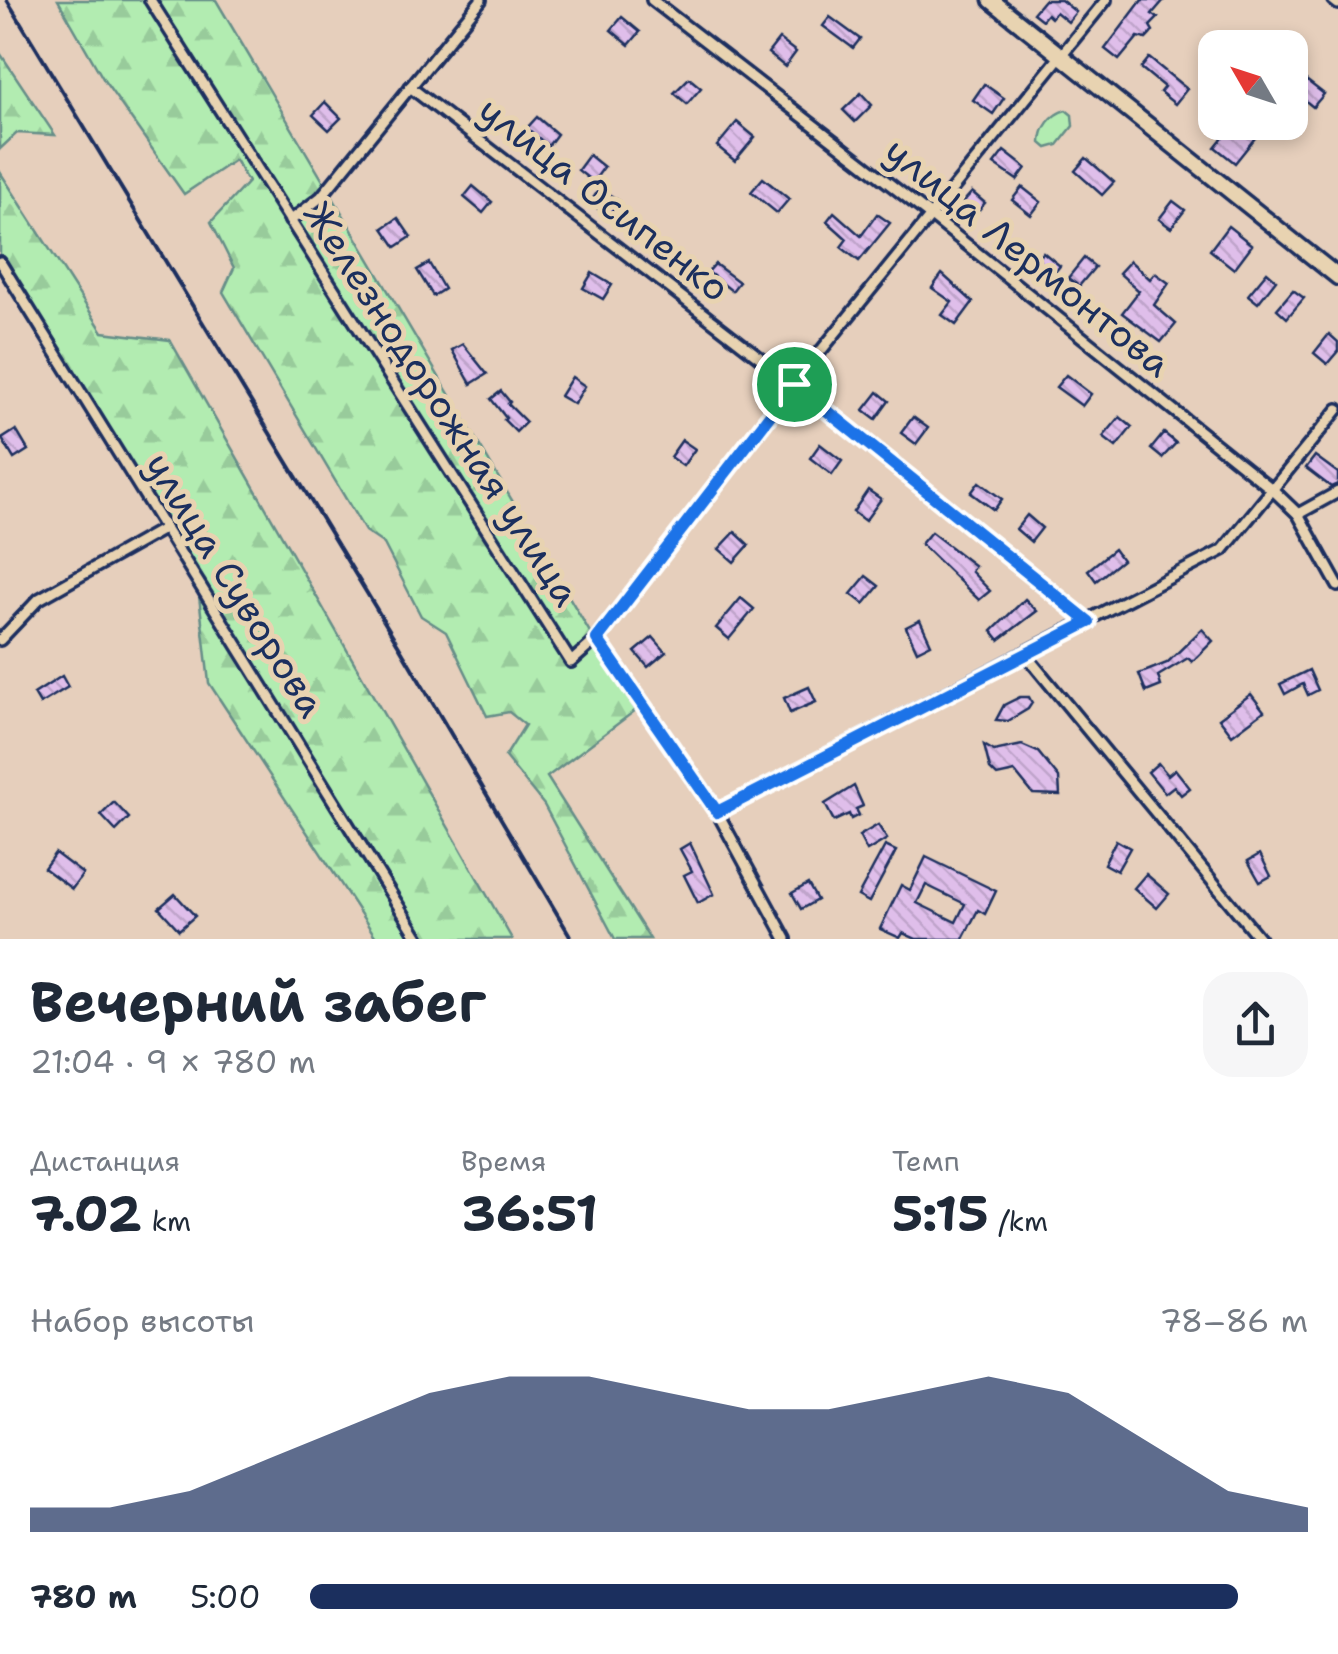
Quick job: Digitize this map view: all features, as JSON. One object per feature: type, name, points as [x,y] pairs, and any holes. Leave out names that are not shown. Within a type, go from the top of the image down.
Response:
[{"type":"street","name":"Железнодорожная улица","points":[[150,0],[571,662],[597,639],[717,812],[786,939]]},
{"type":"street","points":[[290,221],[321,197],[480,0]]},
{"type":"street","name":"улица Лермонтова","points":[[652,0],[931,216],[1273,490],[1298,514],[1338,586]]},
{"type":"street","points":[[990,0],[1338,277]]},
{"type":"street","points":[[597,639],[794,384],[1106,0]]},
{"type":"street","name":"улица Осипенко","points":[[410,87],[794,384],[1089,622]]},
{"type":"street","name":"улица Суворова","points":[[0,262],[418,939]]},
{"type":"street","points":[[717,812],[1224,550],[1338,408]]},
{"type":"street","points":[[1298,514],[1338,492]]},
{"type":"street","points":[[0,640],[39,598],[165,528]]},
{"type":"street","points":[[1026,654],[1260,939]]},
{"type":"green space","points":[[58,0],[216,0],[636,710],[547,777],[650,939],[615,939],[544,805],[505,757],[525,725],[509,712],[487,716],[446,632],[421,616],[384,544],[365,531],[223,292],[234,268],[211,222],[248,182],[235,160],[184,194],[105,82]]},
{"type":"green space","points":[[0,53],[55,135],[17,133],[0,149]]},
{"type":"green space","points":[[1066,110],[1072,115],[1073,126],[1058,145],[1047,148],[1041,143],[1045,127],[1051,118]]},
{"type":"green space","points":[[0,172],[103,332],[170,340],[512,939],[377,939],[209,683],[198,587],[0,254]]},
{"type":"building","points":[[1044,0],[1061,0],[1076,12],[1068,22],[1056,12],[1042,20],[1033,13]]},
{"type":"building","points":[[1142,0],[1164,0],[1152,14],[1158,18],[1150,26],[1150,35],[1146,39],[1138,37],[1119,60],[1105,49]]},
{"type":"building","points":[[622,17],[640,32],[629,45],[611,30]]},
{"type":"building","points":[[830,17],[860,39],[853,48],[823,26]]},
{"type":"building","points":[[779,39],[796,52],[785,67],[768,53]]},
{"type":"building","points":[[1149,58],[1187,89],[1175,104],[1160,92],[1164,87],[1141,68]]},
{"type":"building","points":[[689,78],[701,88],[687,104],[674,93]]},
{"type":"building","points":[[1308,82],[1324,94],[1313,107],[1308,103]]},
{"type":"building","points":[[984,84],[1004,98],[993,114],[973,100]]},
{"type":"building","points":[[861,93],[872,105],[855,122],[843,110]]},
{"type":"building","points":[[325,102],[341,118],[329,130],[313,115]]},
{"type":"building","points":[[537,117],[557,134],[548,146],[527,128]]},
{"type":"building","points":[[737,122],[755,137],[735,161],[717,146]]},
{"type":"building","points":[[1221,140],[1253,140],[1235,163],[1215,147]]},
{"type":"building","points":[[1004,151],[1026,168],[1017,180],[994,164]]},
{"type":"building","points":[[589,155],[604,167],[593,182],[578,170]]},
{"type":"building","points":[[1086,158],[1114,182],[1102,195],[1075,171]]},
{"type":"building","points":[[763,178],[789,199],[777,213],[751,192]]},
{"type":"building","points":[[473,186],[492,202],[483,213],[464,197]]},
{"type":"building","points":[[1022,187],[1041,202],[1031,215],[1012,200]]},
{"type":"building","points":[[600,188],[619,201],[608,216],[590,203]]},
{"type":"building","points":[[972,192],[985,203],[970,220],[957,209]]},
{"type":"building","points":[[1173,201],[1185,210],[1171,228],[1159,219]]},
{"type":"building","points":[[834,212],[861,236],[877,214],[890,223],[859,261],[841,247],[847,239],[827,221]]},
{"type":"building","points":[[398,218],[411,237],[396,247],[383,228]]},
{"type":"building","points":[[1228,226],[1252,245],[1234,269],[1210,250]]},
{"type":"building","points":[[1043,252],[1060,266],[1046,283],[1029,268]]},
{"type":"building","points":[[1084,258],[1095,267],[1079,286],[1068,278]]},
{"type":"building","points":[[1130,261],[1150,279],[1155,273],[1169,283],[1154,305],[1176,324],[1161,342],[1122,313],[1139,291],[1119,273]]},
{"type":"building","points":[[429,263],[444,289],[433,296],[417,270]]},
{"type":"building","points":[[715,264],[739,282],[732,291],[708,272]]},
{"type":"building","points":[[1267,272],[1276,280],[1258,303],[1248,295]]},
{"type":"building","points":[[592,273],[612,285],[603,299],[583,288]]},
{"type":"building","points":[[942,274],[973,302],[956,325],[942,315],[952,302],[932,288]]},
{"type":"building","points":[[1293,290],[1304,298],[1287,318],[1277,309]]},
{"type":"building","points":[[1329,334],[1338,342],[1338,351],[1327,364],[1314,353]]},
{"type":"building","points":[[463,344],[487,374],[471,384],[452,350]]},
{"type":"building","points":[[1066,375],[1091,394],[1082,406],[1056,387]]},
{"type":"building","points":[[572,377],[585,386],[574,404],[560,396]]},
{"type":"building","points":[[501,391],[526,422],[516,432],[491,399]]},
{"type":"building","points":[[878,392],[889,401],[876,419],[864,410]]},
{"type":"building","points":[[913,417],[928,428],[916,444],[901,433]]},
{"type":"building","points":[[1120,417],[1132,427],[1116,447],[1103,437]]},
{"type":"building","points":[[16,430],[28,450],[14,459],[2,439]]},
{"type":"building","points":[[1164,433],[1176,443],[1162,458],[1151,449]]},
{"type":"building","points":[[682,440],[695,449],[683,466],[670,457]]},
{"type":"building","points":[[820,444],[842,461],[832,475],[810,458]]},
{"type":"building","points":[[1315,456],[1338,473],[1338,484],[1331,487],[1306,468]]},
{"type":"building","points":[[979,482],[1002,499],[994,510],[971,493]]},
{"type":"building","points":[[868,490],[881,499],[865,521],[853,512]]},
{"type":"building","points":[[1027,515],[1042,528],[1031,542],[1016,529]]},
{"type":"building","points":[[735,532],[749,545],[734,562],[719,549]]},
{"type":"building","points":[[931,532],[975,566],[971,571],[990,591],[979,600],[921,544]]},
{"type":"building","points":[[1114,549],[1122,560],[1096,581],[1088,570]]},
{"type":"building","points":[[866,576],[879,586],[864,604],[851,594]]},
{"type":"building","points":[[741,598],[754,609],[729,639],[716,628]]},
{"type":"building","points":[[1025,599],[1037,611],[999,640],[992,631]]},
{"type":"building","points":[[920,620],[931,644],[917,651],[906,627]]},
{"type":"building","points":[[1202,629],[1213,641],[1192,662],[1188,658],[1158,676],[1161,686],[1146,692],[1139,674],[1167,663]]},
{"type":"building","points":[[653,637],[666,652],[648,667],[635,652]]},
{"type":"building","points":[[1309,670],[1318,690],[1308,695],[1303,684],[1285,694],[1280,684]]},
{"type":"building","points":[[62,676],[68,687],[40,704],[34,694]]},
{"type":"building","points":[[809,687],[816,702],[790,713],[784,698]]},
{"type":"building","points":[[1251,694],[1264,711],[1232,735],[1219,718]]},
{"type":"building","points":[[1029,697],[1032,703],[1028,709],[1008,721],[996,720],[1004,705]]},
{"type":"building","points":[[984,745],[994,751],[1022,745],[1038,752],[1059,778],[1060,795],[1033,794],[1015,772],[997,776],[990,769]]},
{"type":"building","points":[[1158,763],[1168,775],[1175,769],[1190,788],[1181,795],[1174,786],[1165,793],[1148,772]]},
{"type":"building","points":[[854,786],[863,806],[856,809],[859,815],[851,819],[849,814],[834,821],[825,804]]},
{"type":"building","points":[[114,802],[129,818],[116,831],[101,815]]},
{"type":"building","points":[[878,825],[887,839],[867,851],[859,836]]},
{"type":"building","points":[[1116,840],[1130,848],[1117,871],[1104,864]]},
{"type":"building","points":[[690,843],[714,894],[698,903],[684,875],[692,871],[680,849]]},
{"type":"building","points":[[885,846],[896,851],[869,902],[858,896]]},
{"type":"building","points":[[55,853],[83,874],[72,889],[44,868]]},
{"type":"building","points":[[1260,854],[1271,876],[1260,882],[1248,861]]},
{"type":"building","points":[[926,857],[996,891],[985,914],[978,910],[963,939],[916,939],[903,933],[900,938],[880,929],[901,885],[910,890]],"holes":[[[926,885],[965,904],[956,922],[917,903]]]},
{"type":"building","points":[[1146,874],[1169,894],[1157,908],[1134,888]]},
{"type":"building","points":[[808,884],[817,900],[801,909],[792,893]]},
{"type":"building","points":[[175,894],[195,916],[179,930],[159,908]]},
{"type":"railway","points":[[7,0],[572,939]]},
{"type":"route","points":[[794,384],[1089,622],[717,812],[597,639],[794,384]]}]
